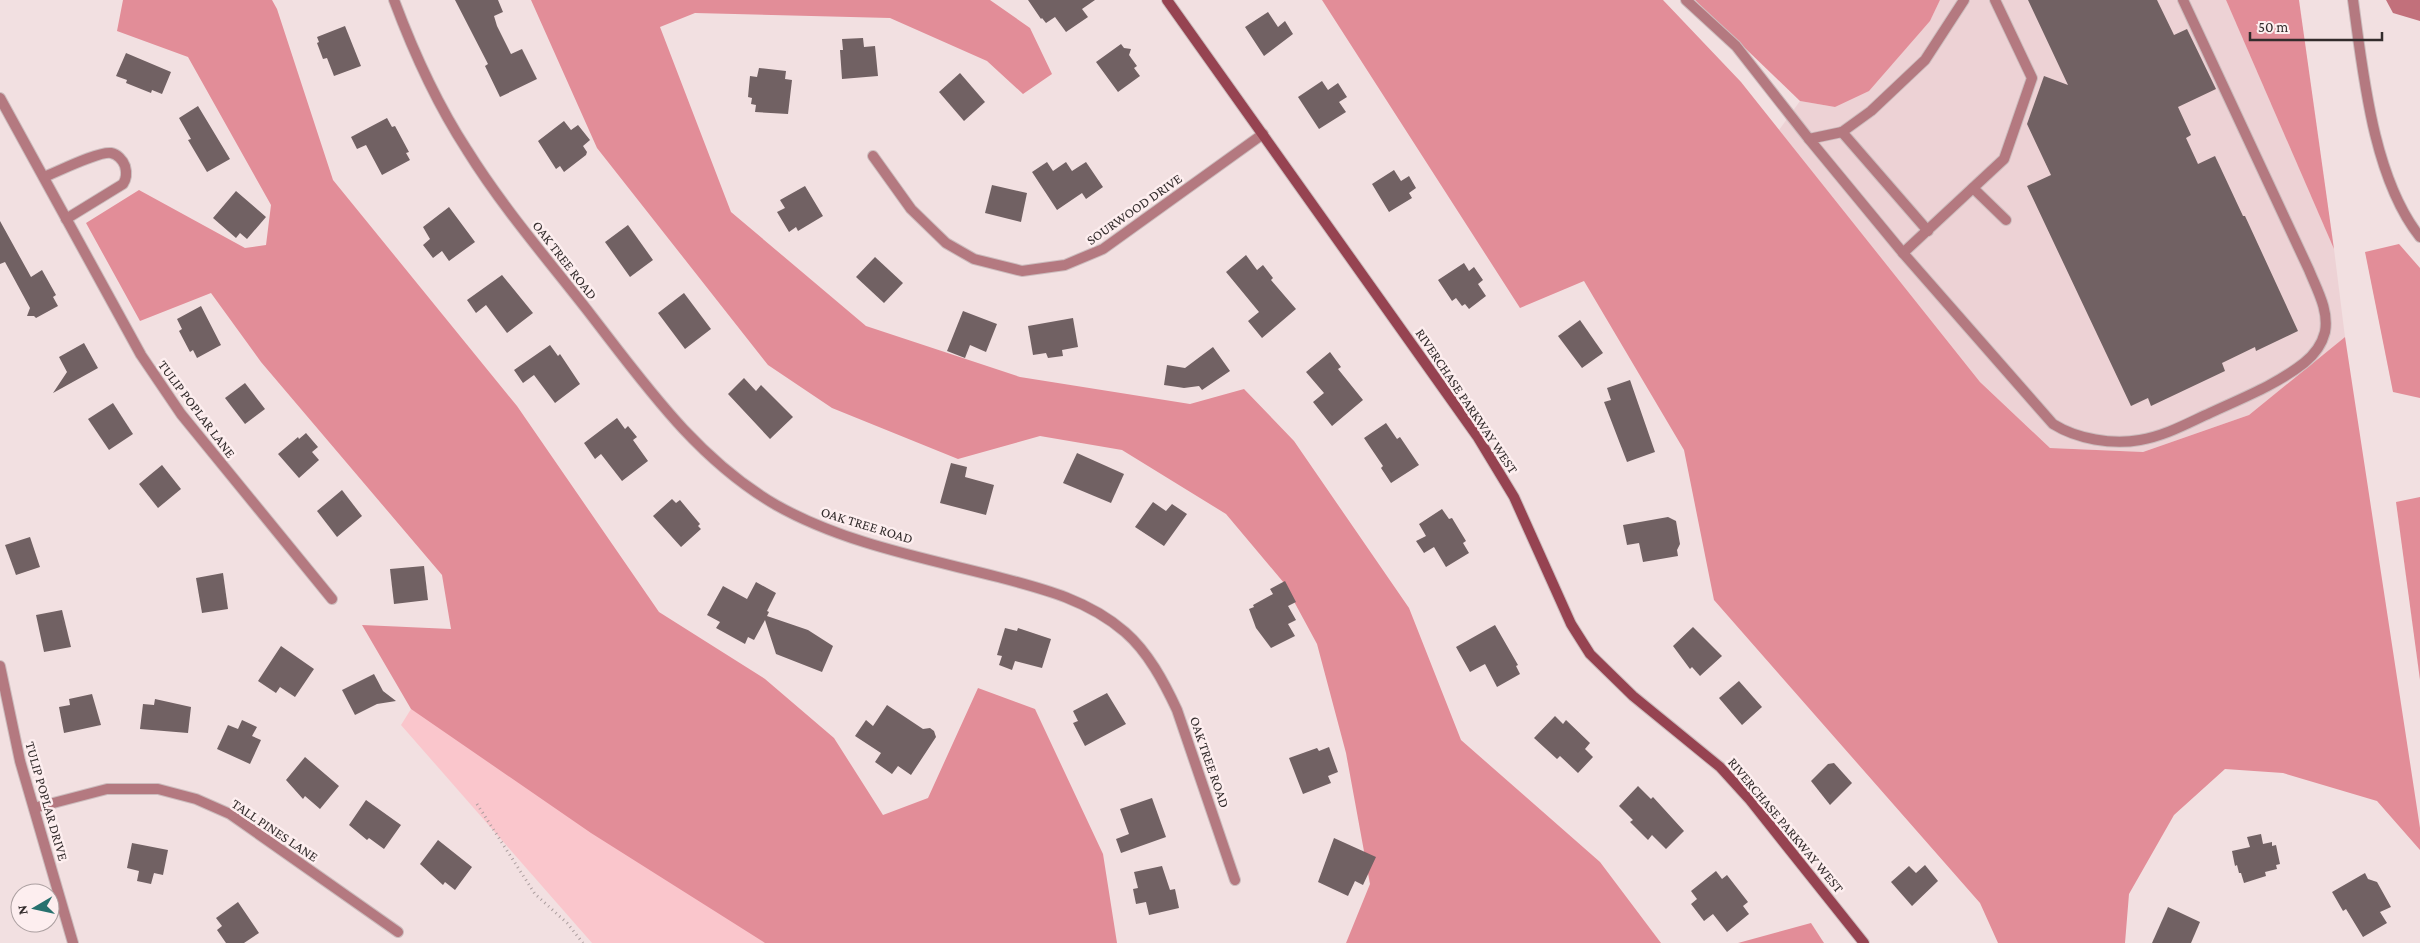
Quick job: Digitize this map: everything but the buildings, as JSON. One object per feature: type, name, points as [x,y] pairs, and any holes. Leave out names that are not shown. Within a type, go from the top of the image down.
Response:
[{"type":"street","name":"OAK TREE ROAD","points":[[394,0],[444,110],[466,149],[494,190],[664,409],[705,452],[751,489],[802,518],[865,542],[1047,589],[1089,608],[1125,632],[1166,685],[1177,710],[1235,880]]},
{"type":"street","name":"RIVERCHASE PARKWAY WEST","points":[[1167,0],[1478,436],[1514,497],[1571,624],[1590,654],[1632,696],[1720,768],[1750,800],[1864,943]]},
{"type":"street","points":[[1686,0],[1736,46],[1809,139],[1904,253],[2053,424],[2066,433],[2084,439],[2138,441],[2160,436],[2263,389],[2304,363],[2318,349],[2325,332],[2325,309],[2310,270],[2183,0]]},
{"type":"street","points":[[1809,139],[1842,132],[1871,111],[1925,60],[1964,0]]},
{"type":"street","points":[[1904,253],[2004,159],[2032,78],[1995,0]]},
{"type":"street","points":[[2353,0],[2373,129],[2403,213],[2420,237]]},
{"type":"street","name":"TULIP POPLAR LANE","points":[[0,98],[141,355],[159,384],[181,414],[332,599]]},
{"type":"street","points":[[1842,132],[1928,231]]},
{"type":"street","name":"SOURWOOD DRIVE","points":[[873,156],[911,208],[946,243],[974,260],[1022,270],[1065,265],[1103,249],[1263,134]]},
{"type":"street","points":[[44,177],[101,154],[112,153],[120,157],[124,163],[126,179],[123,184],[66,219]]},
{"type":"street","points":[[1973,188],[2006,220]]},
{"type":"street","name":"TULIP POPLAR DRIVE","points":[[0,666],[8,713],[73,943]]},
{"type":"street","name":"TALL PINES LANE","points":[[34,808],[107,789],[158,789],[196,799],[230,814],[398,932]]},
{"type":"path","points":[[476,804],[535,894],[567,923],[583,943]]},
{"type":"shaded area","points":[[123,0],[272,0],[277,9],[333,180],[517,406],[659,612],[765,679],[834,738],[883,815],[928,798],[978,688],[1035,709],[1103,854],[1117,943],[765,943],[591,833],[411,709],[362,625],[451,629],[442,575],[261,362],[211,293],[140,321],[86,223],[139,190],[245,248],[266,245],[271,205],[188,57],[117,31]]},
{"type":"shaded area","points":[[531,0],[990,0],[1030,28],[1052,74],[1023,94],[987,61],[890,18],[695,13],[660,27],[731,212],[866,326],[1020,377],[1190,404],[1244,389],[1294,441],[1409,608],[1461,740],[1600,862],[1661,943],[1346,943],[1370,884],[1346,753],[1317,644],[1284,583],[1226,514],[1122,450],[1040,436],[958,459],[832,408],[768,365],[597,148]]},
{"type":"shaded area","points":[[1322,0],[1663,0],[1741,82],[1980,382],[2050,448],[2143,452],[2249,415],[2345,337],[2420,828],[2420,850],[2377,801],[2283,773],[2225,769],[2174,815],[2129,894],[2125,943],[1998,943],[1980,903],[1714,600],[1684,450],[1584,281],[1520,308]]},
{"type":"shaded area","points":[[1695,0],[1940,0],[1930,21],[1869,91],[1835,107],[1800,101]]},
{"type":"shaded area","points":[[1940,0],[2226,0],[2334,249],[2345,337],[2249,415],[2143,452],[2050,448],[1980,382],[1779,130],[1800,101],[1835,107],[1930,21]]},
{"type":"shaded area","points":[[2226,0],[2299,0],[2334,249]]},
{"type":"shaded area","points":[[2386,0],[2420,0],[2420,21],[2393,13]]},
{"type":"shaded area","points":[[2399,244],[2420,268],[2420,398],[2393,392],[2365,252]]},
{"type":"shaded area","points":[[2420,497],[2420,680],[2396,502]]},
{"type":"shaded area","points":[[411,709],[794,943],[592,943],[401,725]]},
{"type":"shaded area","points":[[1811,923],[1824,943],[1738,943]]}]
